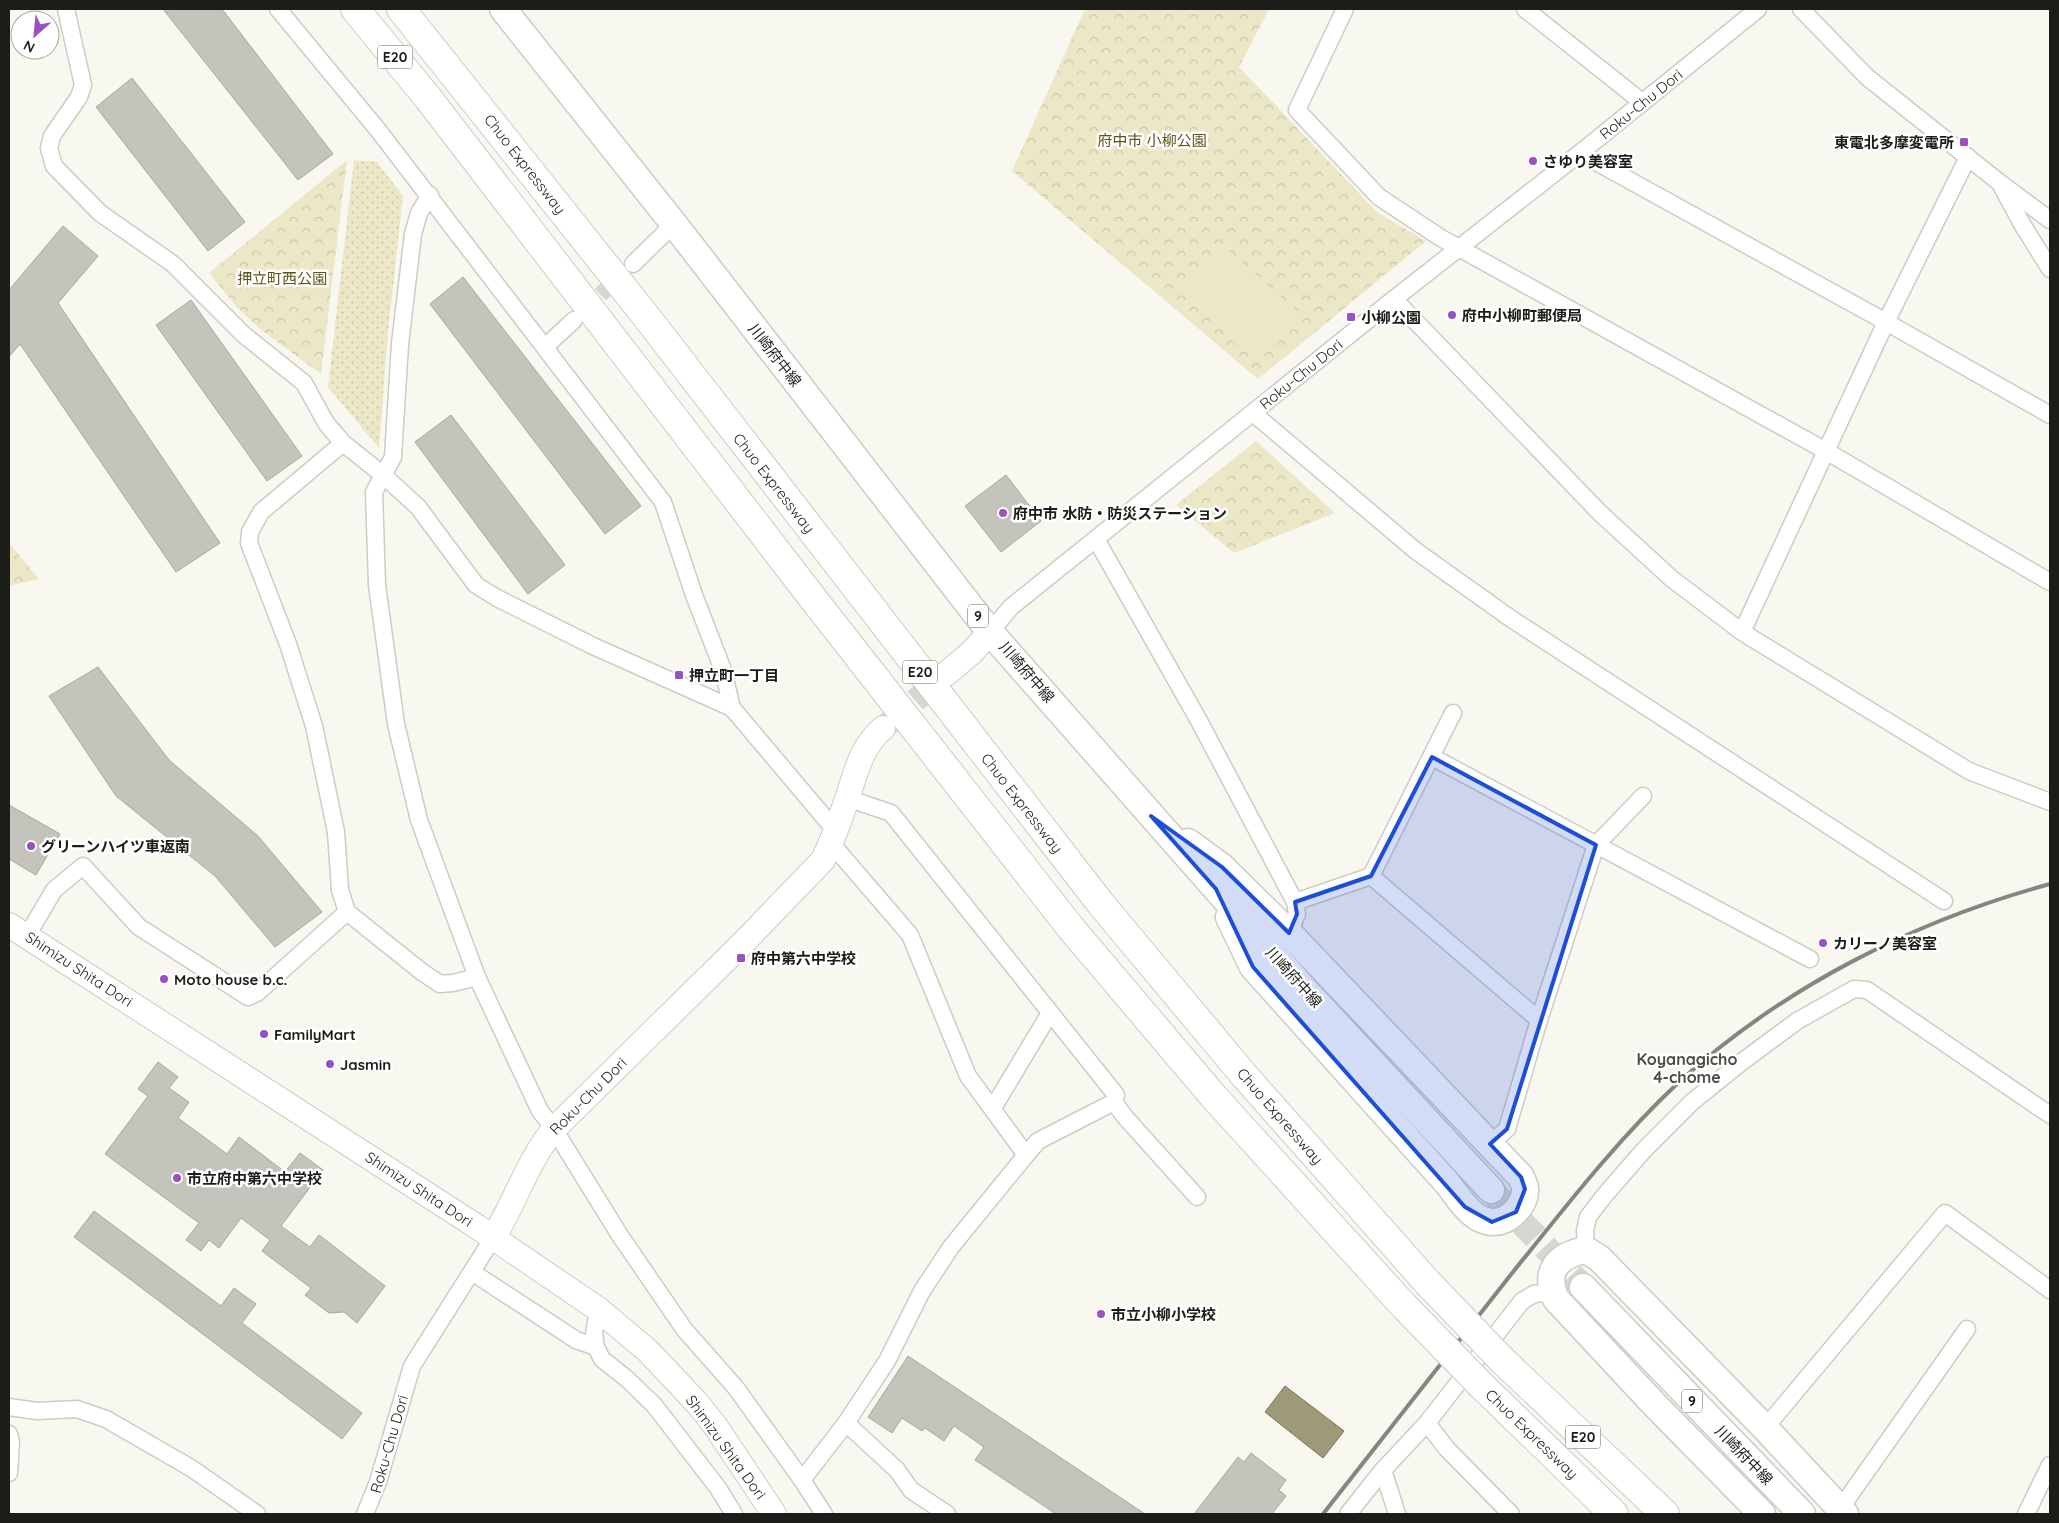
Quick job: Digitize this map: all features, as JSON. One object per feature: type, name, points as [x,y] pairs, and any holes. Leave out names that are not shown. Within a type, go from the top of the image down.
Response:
[{"type":"highway","name":"Chuo Expressway","points":[[402,9],[645,315],[1101,904],[1243,1074],[1427,1282],[1502,1360],[1664,1514]]},
{"type":"highway","name":"Chuo Expressway","points":[[358,12],[428,98],[811,596],[1070,926],[1214,1097],[1404,1306],[1481,1385],[1614,1514]]},
{"type":"main road","name":"川崎府中線","points":[[503,9],[674,224],[990,632],[1313,998],[1491,1190]]},
{"type":"main road","points":[[1151,816],[1222,867],[1289,933],[1521,1177],[1525,1189],[1522,1201],[1516,1212],[1492,1222],[1478,1217],[1465,1207],[1448,1184],[1253,967],[1216,889]]},
{"type":"main road","points":[[1762,1514],[1556,1299],[1550,1286],[1553,1272],[1561,1260],[1573,1253],[1586,1250],[1599,1258],[1765,1428],[1842,1512]]},
{"type":"main road","name":"川崎府中線","points":[[1583,1287],[1802,1514]]},
{"type":"street","points":[[66,9],[84,84],[79,97],[52,136],[50,148],[54,166],[100,213],[173,264],[244,335],[304,383],[326,423],[344,443],[418,507],[476,585],[497,598],[593,646],[732,708]]},
{"type":"street","points":[[278,9],[430,196],[663,502],[694,595],[723,670],[732,708],[910,935],[968,1076],[1026,1155]]},
{"type":"street","points":[[1346,9],[1297,110],[1379,197],[1458,248],[1826,451],[2050,582]]},
{"type":"street","points":[[1525,9],[1642,102]]},
{"type":"street","name":"Roku-Chu Dori","points":[[946,674],[972,652],[1010,607],[1758,9]]},
{"type":"street","points":[[1801,9],[1867,77],[2000,183],[2050,220]]},
{"type":"street","points":[[1580,153],[1886,322],[2050,416]]},
{"type":"street","points":[[1742,632],[1886,322],[1968,157]]},
{"type":"street","points":[[2000,183],[2022,224],[2050,269]]},
{"type":"street","points":[[430,196],[419,213],[413,234],[400,344],[393,457],[374,492],[377,585],[396,724],[419,820],[477,977],[540,1111],[554,1129],[614,1226],[684,1329],[736,1388],[824,1514]]},
{"type":"street","points":[[632,264],[674,224]]},
{"type":"street","points":[[1394,299],[1600,513],[1672,579],[1742,632],[1969,771],[2050,802]]},
{"type":"street","points":[[546,346],[574,320]]},
{"type":"street","points":[[1253,412],[1416,551],[1510,618],[1944,901]]},
{"type":"street","points":[[344,443],[261,512],[250,532],[249,543],[288,644],[314,726],[336,832],[340,890],[347,912],[422,972],[440,984],[453,984],[477,977]]},
{"type":"street","points":[[1096,539],[1198,719],[1295,902],[1297,914],[1289,933]]},
{"type":"street","points":[[1295,902],[1371,876],[1453,713]]},
{"type":"street","name":"Roku-Chu Dori","points":[[365,1514],[378,1482],[412,1366],[506,1218],[542,1145],[554,1129],[743,943],[823,860],[860,758],[868,744],[883,728]]},
{"type":"street","points":[[1432,757],[1810,959]]},
{"type":"street","points":[[1490,1144],[1507,1129],[1539,1020],[1596,845],[1642,796]]},
{"type":"street","points":[[802,1480],[846,1423],[887,1361],[922,1291],[951,1247],[1026,1155],[1038,1141],[1114,1102],[1116,1095],[892,813],[847,798]]},
{"type":"street","points":[[18,930],[54,890],[83,866],[139,927],[248,998],[347,912]]},
{"type":"street","points":[[1371,876],[1539,1020]]},
{"type":"street","name":"Shimizu Shita Dori","points":[[18,930],[598,1308],[648,1352],[698,1404],[716,1427],[774,1514]]},
{"type":"street","points":[[1586,1250],[1585,1231],[1588,1217],[1644,1150],[1692,1102],[1797,1021],[1854,989],[1867,990],[2050,1115]]},
{"type":"street","points":[[993,1108],[1050,1012]]},
{"type":"street","points":[[1114,1102],[1125,1117],[1197,1197]]},
{"type":"street","points":[[1765,1428],[1946,1212],[2050,1290]]},
{"type":"street","points":[[472,1272],[576,1340],[596,1348]]},
{"type":"street","points":[[1348,1514],[1383,1470],[1427,1423],[1522,1301],[1534,1294],[1553,1292]]},
{"type":"street","points":[[598,1308],[594,1334],[596,1348],[602,1359],[627,1378],[654,1405],[718,1488],[734,1514]]},
{"type":"street","points":[[1842,1512],[1967,1329]]},
{"type":"street","points":[[9,1407],[37,1411],[77,1409],[106,1419],[190,1468],[257,1514]]},
{"type":"street","points":[[846,1423],[897,1470],[911,1490],[947,1514]]},
{"type":"street","points":[[1427,1423],[1447,1449],[1512,1514]]},
{"type":"street","points":[[9,1434],[11,1442],[9,1473]]},
{"type":"street","points":[[2026,1514],[2050,1465]]},
{"type":"street","points":[[1383,1470],[1397,1514]]},
{"type":"highlighted area","points":[[1432,757],[1596,845],[1507,1129],[1490,1144],[1521,1177],[1525,1189],[1516,1212],[1492,1222],[1465,1207],[1253,967],[1216,889],[1151,816],[1222,867],[1289,933],[1297,914],[1295,902],[1371,876]]},
{"type":"green space","name":"府中市 小柳公園","points":[[1085,9],[1269,9],[1239,67],[1378,213],[1426,241],[1258,379],[1012,171]]},
{"type":"green space","name":"押立町西公園","points":[[347,160],[321,374],[260,329],[236,306],[209,273]]},
{"type":"green space","points":[[354,160],[377,162],[403,196],[388,332],[379,448],[328,387]]},
{"type":"green space","points":[[1223,246],[1301,314],[1262,355],[1184,287]]},
{"type":"green space","points":[[1256,441],[1335,513],[1234,553],[1176,505]]},
{"type":"green space","points":[[9,543],[39,579],[9,586]]},
{"type":"shaded area","points":[[1285,1386],[1344,1431],[1323,1458],[1265,1412]]},
{"type":"building","points":[[163,9],[222,9],[333,154],[298,180]]},
{"type":"building","points":[[132,78],[245,222],[208,251],[96,107]]},
{"type":"building","points":[[63,226],[98,256],[58,303],[220,543],[176,572],[20,344],[9,357],[9,290]]},
{"type":"building","points":[[463,277],[641,506],[605,534],[430,304]]},
{"type":"building","points":[[191,300],[302,456],[267,481],[156,325]]},
{"type":"building","points":[[451,415],[565,565],[528,594],[415,442]]},
{"type":"building","name":"府中市 水防・防災ステーション","points":[[1006,475],[1041,521],[1001,552],[965,506]]},
{"type":"building","points":[[98,667],[169,760],[258,836],[322,912],[275,947],[215,876],[116,796],[49,696]]},
{"type":"building","name":"グリーンハイツ車返南","points":[[9,805],[60,834],[36,875],[9,859]]},
{"type":"building","points":[[158,1062],[178,1077],[169,1088],[189,1102],[178,1118],[227,1154],[239,1137],[285,1172],[300,1153],[323,1170],[281,1226],[310,1247],[319,1235],[385,1286],[357,1323],[344,1312],[329,1313],[305,1295],[311,1288],[262,1251],[270,1240],[241,1218],[219,1248],[209,1240],[201,1251],[186,1240],[199,1223],[105,1154],[148,1096],[138,1089]]},
{"type":"building","points":[[94,1211],[221,1306],[234,1288],[256,1304],[242,1323],[362,1413],[342,1439],[74,1237]]},
{"type":"building","points":[[908,1356],[1145,1514],[1056,1514],[975,1460],[984,1447],[954,1426],[944,1441],[925,1428],[922,1431],[902,1418],[892,1433],[868,1417]]},
{"type":"building","points":[[1251,1453],[1286,1480],[1279,1490],[1286,1496],[1272,1514],[1194,1514],[1238,1457],[1244,1462]]},
{"type":"tunnel","points":[[583,311],[622,274]]},
{"type":"tunnel","points":[[888,724],[946,674]]},
{"type":"tunnel","points":[[1491,1190],[1583,1287]]},
{"type":"railway","points":[[1323,1514],[1570,1202],[1611,1153],[1678,1083],[1719,1048],[1761,1017],[1852,961],[1949,917],[1999,899],[2050,884]]},
{"type":"place","name":"東電北多摩変電所","points":[[1964,142]]},
{"type":"place","name":"さゆり美容室","points":[[1533,161]]},
{"type":"place","name":"府中小柳町郵便局","points":[[1452,315]]},
{"type":"place","name":"小柳公園","points":[[1351,317]]},
{"type":"place","name":"府中市 水防・防災ステーション","points":[[1003,513]]},
{"type":"place","name":"押立町一丁目","points":[[679,675]]},
{"type":"place","name":"グリーンハイツ車返南","points":[[31,846]]},
{"type":"place","name":"カリーノ美容室","points":[[1823,943]]},
{"type":"place","name":"府中第六中学校","points":[[741,958]]},
{"type":"place","name":"Moto house b.c.","points":[[164,979]]},
{"type":"place","name":"FamilyMart","points":[[264,1034]]},
{"type":"place","name":"Jasmin","points":[[330,1064]]},
{"type":"place","name":"市立府中第六中学校","points":[[177,1178]]},
{"type":"place","name":"市立小柳小学校","points":[[1101,1314]]},
{"type":"district","name":"Koyanagicho 4-chome","points":[[1687,1068]]}]
